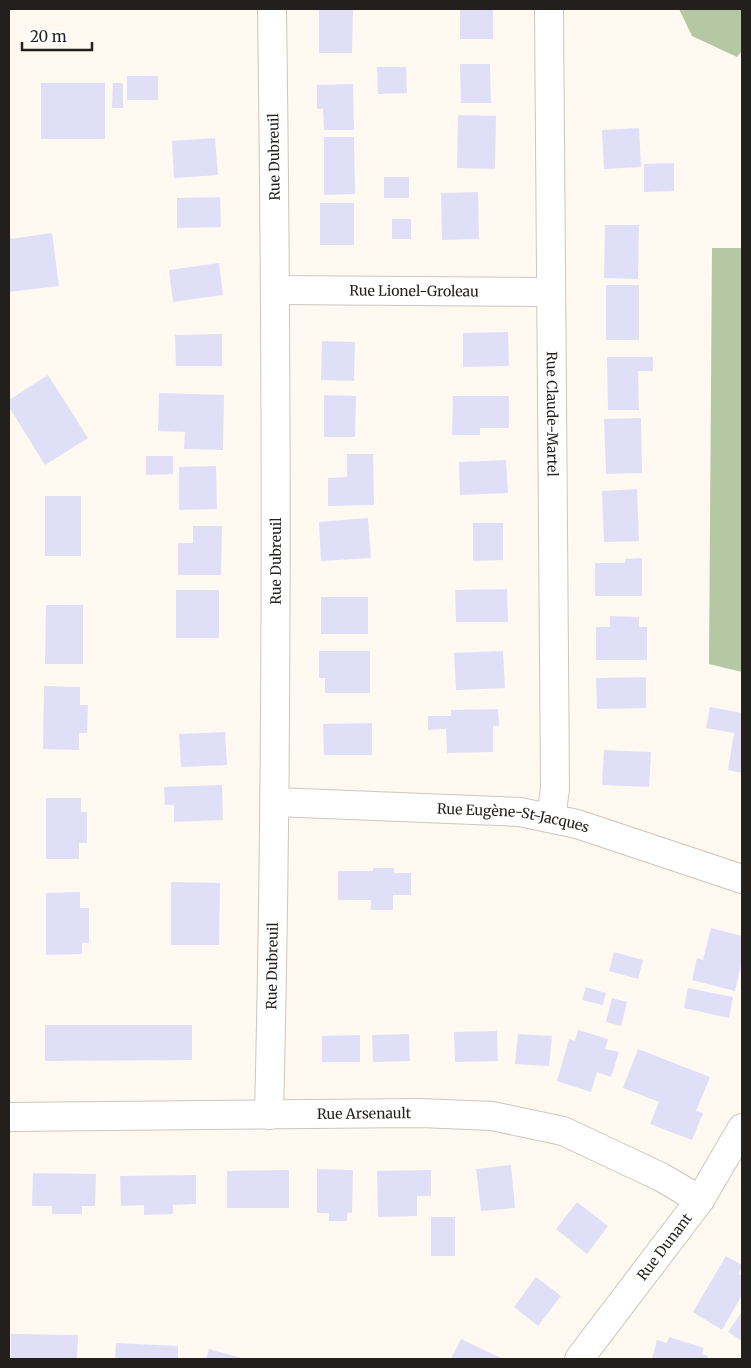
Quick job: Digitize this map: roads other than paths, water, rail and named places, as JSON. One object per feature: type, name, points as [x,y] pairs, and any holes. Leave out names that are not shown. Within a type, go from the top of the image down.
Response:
[{"type":"street","name":"Rue Dubreuil","points":[[269,1114],[276,802],[276,290],[272,9]]},
{"type":"street","name":"Rue Claude-Martel","points":[[549,9],[550,292],[556,789],[551,818]]},
{"type":"street","name":"Rue Lionel-Groleau","points":[[276,290],[550,292]]},
{"type":"street","name":"Rue Eugène-St-Jacques","points":[[276,802],[520,812],[578,824],[742,879]]},
{"type":"street","name":"Rue Arsenault","points":[[9,1117],[420,1113],[492,1116],[563,1131],[661,1177],[700,1200]]},
{"type":"street","name":"Rue Dunant","points":[[579,1359],[700,1200],[742,1128]]}]
